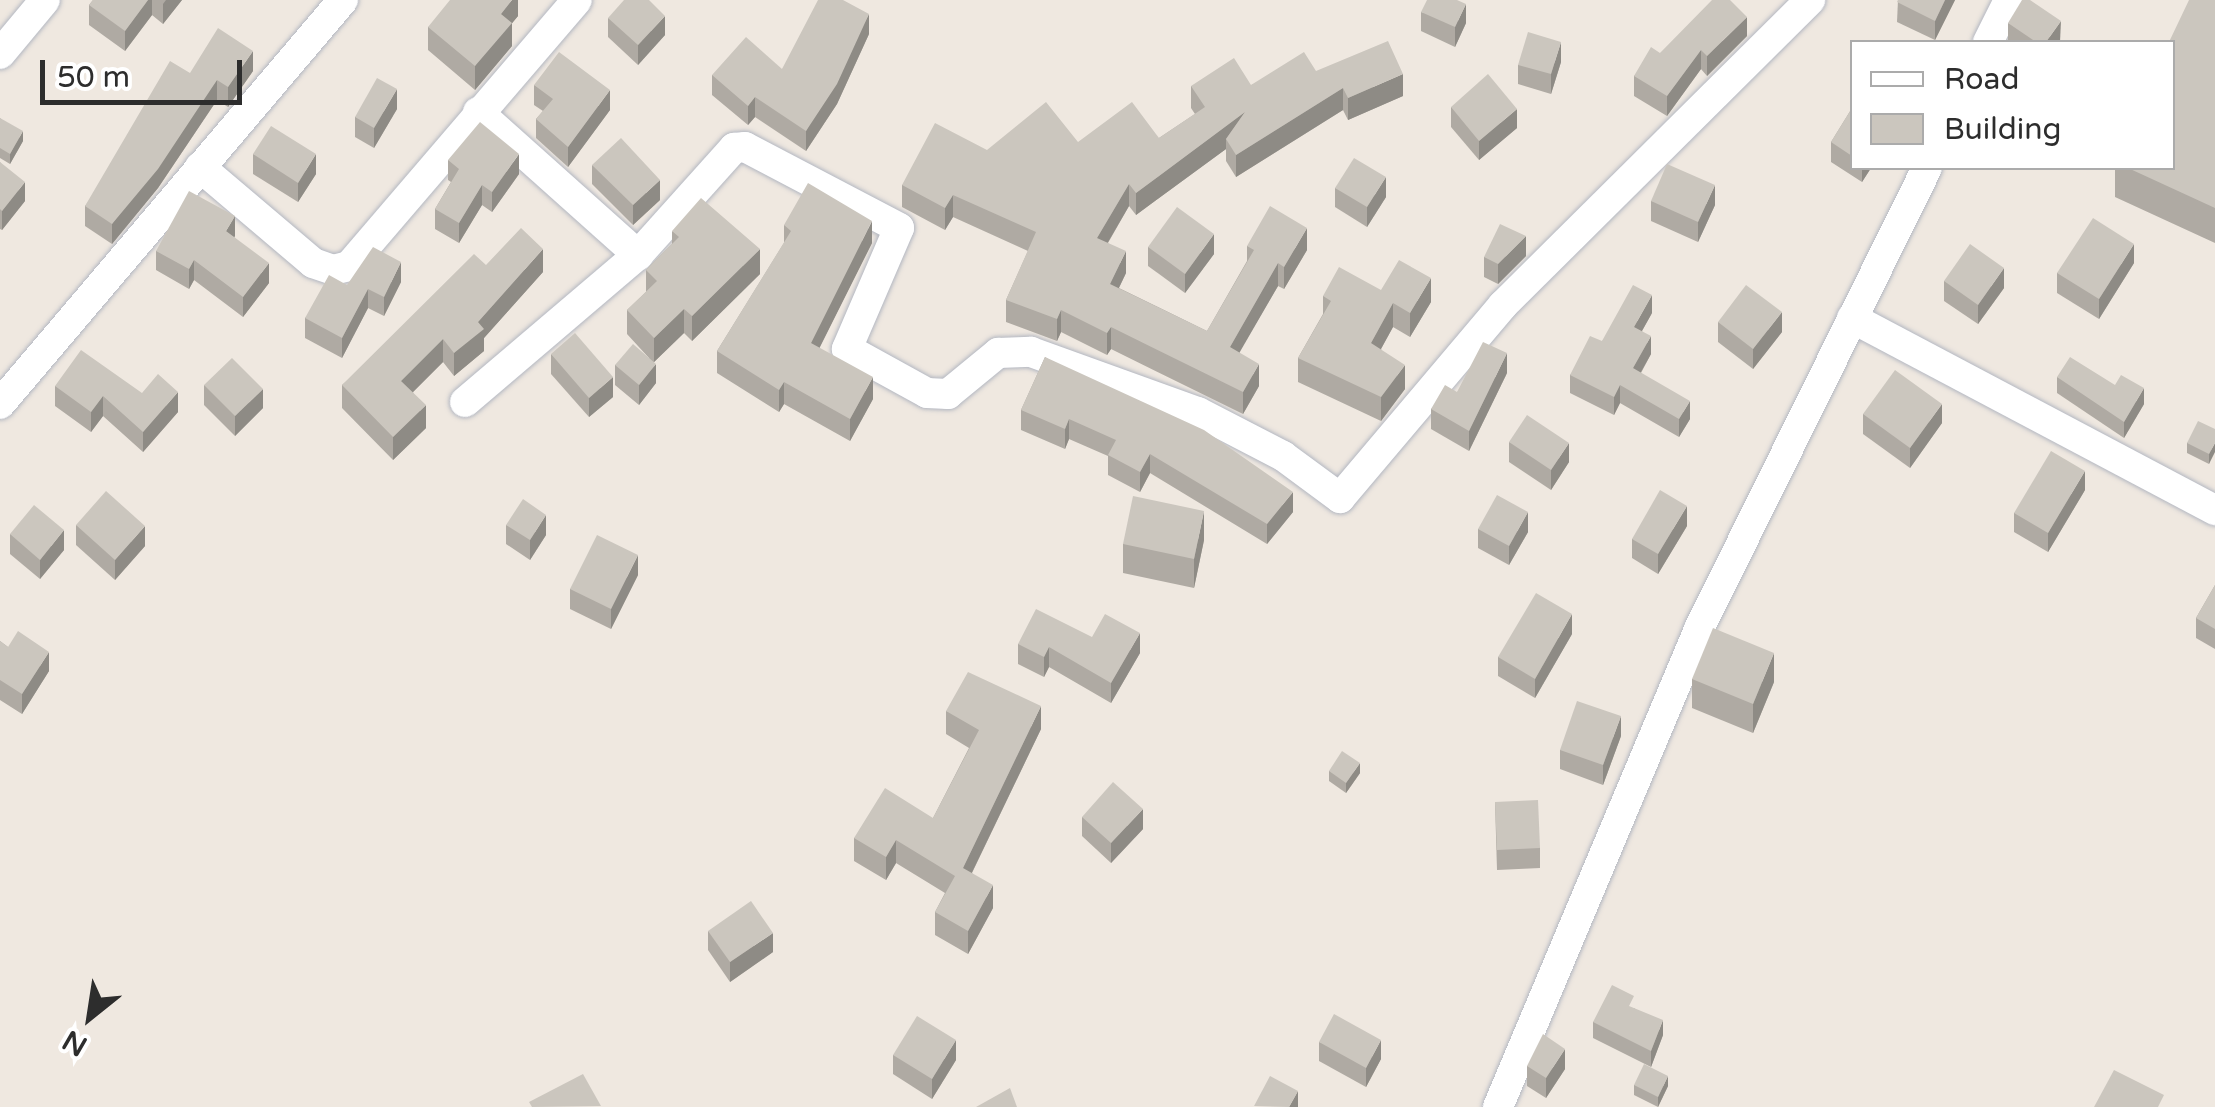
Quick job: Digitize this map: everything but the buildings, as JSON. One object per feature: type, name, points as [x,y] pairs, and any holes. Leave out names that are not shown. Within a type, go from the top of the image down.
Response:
[{"type":"street","points":[[3,42],[46,0]]},
{"type":"street","points":[[0,404],[343,0]]},
{"type":"street","points":[[200,166],[313,263],[333,270],[348,266],[577,0]]},
{"type":"street","points":[[464,402],[638,255],[734,148],[745,147],[899,228],[847,349],[927,393],[948,394],[998,352],[1031,352],[1198,412],[1283,456],[1340,498],[1504,305],[1810,0]]},
{"type":"street","points":[[1989,40],[2009,0]]},
{"type":"street","points":[[478,112],[638,255]]},
{"type":"street","points":[[1498,1107],[1700,627],[1926,170]]},
{"type":"street","points":[[1852,318],[2215,510]]}]
